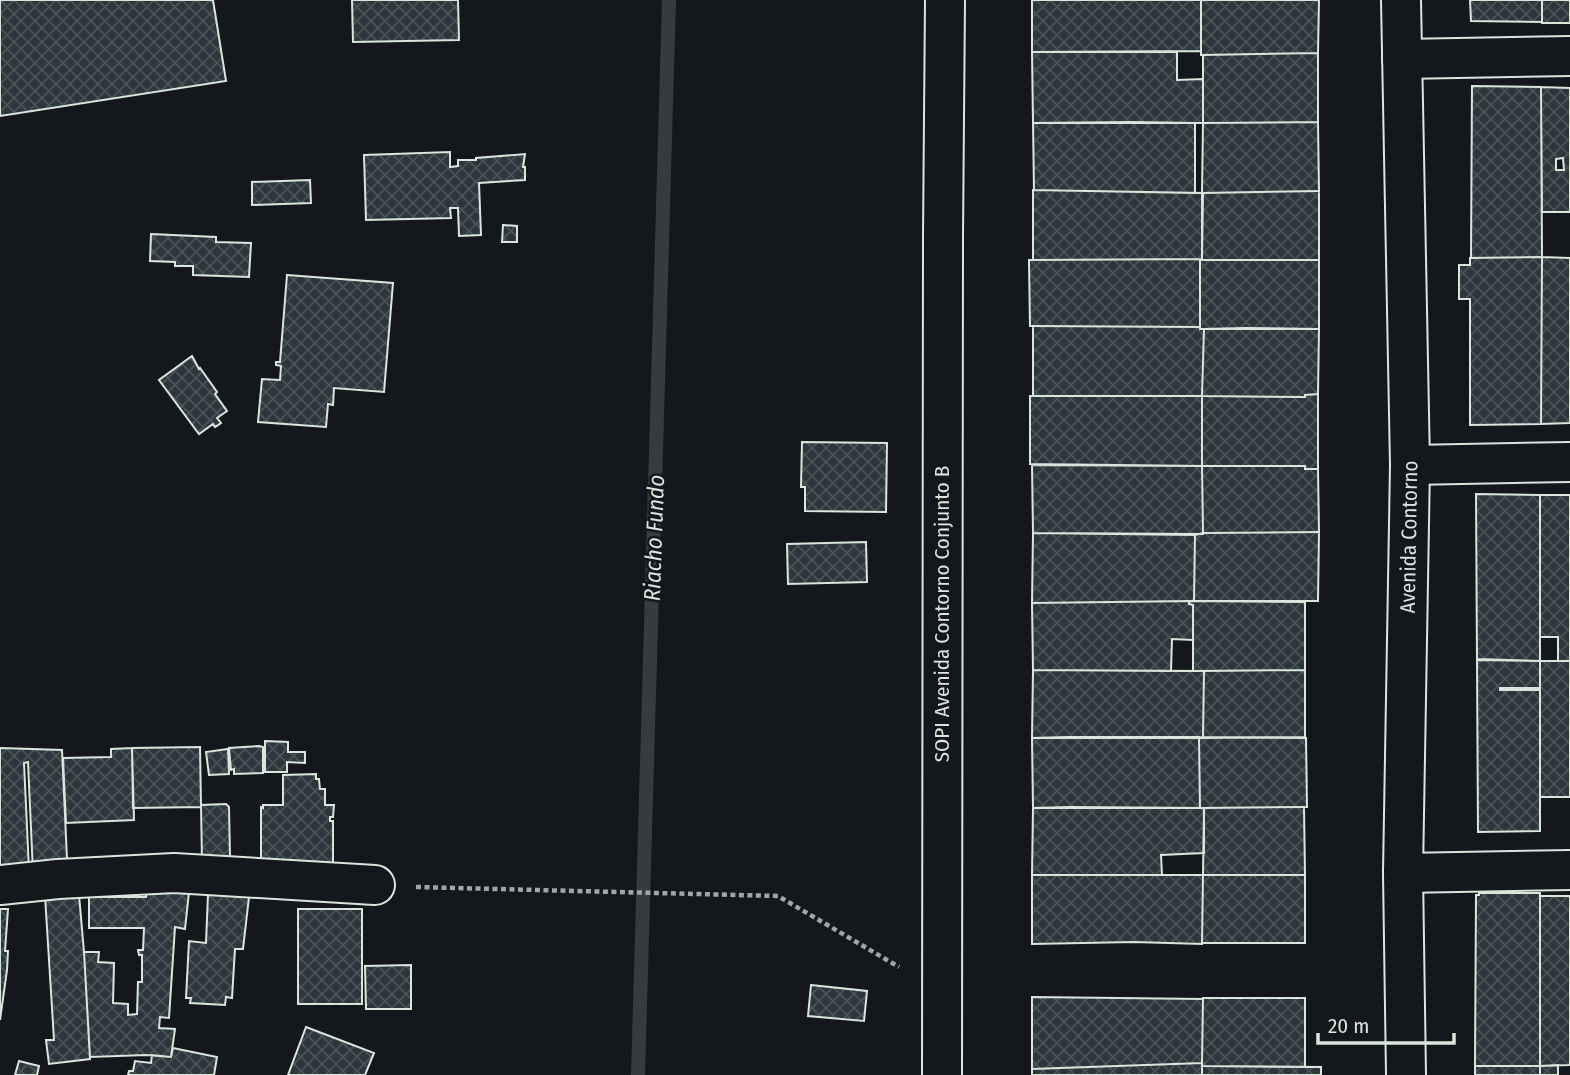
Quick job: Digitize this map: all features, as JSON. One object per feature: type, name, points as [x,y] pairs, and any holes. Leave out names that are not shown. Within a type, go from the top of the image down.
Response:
[{"type":"street","name":"SOPI Avenida Contorno Conjunto B","points":[[942,1075],[945,0]]},
{"type":"street","name":"Avenida Contorno","points":[[1402,0],[1410,465],[1403,873],[1406,1075]]},
{"type":"street","points":[[1402,59],[1570,56]]},
{"type":"street","points":[[1410,465],[1570,462]]},
{"type":"street","points":[[1403,873],[1570,870]]},
{"type":"street","points":[[0,885],[174,873],[375,886]]},
{"type":"path","points":[[375,886],[778,896],[942,993]]},
{"type":"building","points":[[0,0],[213,0],[226,81],[0,116]]},
{"type":"building","points":[[352,0],[458,0],[459,40],[353,42]]},
{"type":"building","points":[[1032,0],[1201,0],[1201,51],[1032,52]]},
{"type":"building","points":[[1201,0],[1319,0],[1318,53],[1201,55]]},
{"type":"building","points":[[1470,0],[1542,0],[1542,22],[1471,21]]},
{"type":"building","points":[[1542,0],[1570,0],[1570,23],[1542,23]]},
{"type":"building","points":[[1032,52],[1177,52],[1177,80],[1203,79],[1203,123],[1033,123]]},
{"type":"building","points":[[1318,53],[1318,122],[1203,123],[1203,55]]},
{"type":"building","points":[[1472,86],[1541,87],[1542,257],[1471,258]]},
{"type":"building","points":[[1541,87],[1570,88],[1570,212],[1542,212]],"holes":[[[1563,158],[1564,170],[1556,170],[1556,159]]]},
{"type":"building","points":[[1318,122],[1319,191],[1202,193],[1203,123]]},
{"type":"building","points":[[1033,123],[1195,123],[1195,193],[1034,190]]},
{"type":"building","points":[[450,152],[450,167],[458,166],[458,160],[525,154],[525,180],[479,183],[481,235],[459,236],[458,208],[450,208],[451,218],[366,220],[364,155]]},
{"type":"building","points":[[310,180],[311,203],[252,205],[252,182]]},
{"type":"building","points":[[1033,190],[1202,193],[1202,259],[1033,260]]},
{"type":"building","points":[[1319,191],[1319,260],[1202,260],[1203,193]]},
{"type":"building","points":[[503,225],[517,226],[517,242],[502,242]]},
{"type":"building","points":[[151,234],[216,237],[216,242],[251,243],[249,277],[193,275],[193,266],[150,261]]},
{"type":"building","points":[[1542,257],[1570,258],[1570,423],[1541,424]]},
{"type":"building","points":[[1542,257],[1541,424],[1470,425],[1470,299],[1459,299],[1459,265],[1470,265],[1470,258]]},
{"type":"building","points":[[1202,259],[1200,327],[1030,326],[1029,260]]},
{"type":"building","points":[[1200,260],[1319,260],[1319,329],[1200,329]]},
{"type":"building","points":[[287,275],[393,283],[384,392],[334,388],[333,405],[328,404],[326,427],[258,422],[262,379],[280,380],[281,366],[276,365],[276,362],[280,362]]},
{"type":"building","points":[[1033,326],[1200,327],[1204,329],[1202,396],[1033,396]]},
{"type":"building","points":[[1204,329],[1319,329],[1318,394],[1305,397],[1202,396]]},
{"type":"building","points":[[192,356],[227,411],[217,418],[221,423],[215,427],[213,424],[199,434],[159,380]]},
{"type":"building","points":[[1318,394],[1318,469],[1305,469],[1305,466],[1202,466],[1202,396],[1305,397]]},
{"type":"building","points":[[1030,396],[1202,396],[1202,466],[1030,464]]},
{"type":"building","points":[[802,442],[887,443],[886,512],[805,511],[805,487],[801,487]]},
{"type":"building","points":[[1032,465],[1202,466],[1203,534],[1033,533]]},
{"type":"building","points":[[1202,466],[1305,466],[1305,469],[1318,469],[1319,532],[1203,533]]},
{"type":"building","points":[[1476,494],[1540,495],[1540,661],[1477,659]]},
{"type":"building","points":[[1540,495],[1570,495],[1570,661],[1558,661],[1558,637],[1540,637]]},
{"type":"building","points":[[1319,532],[1318,601],[1194,601],[1195,535]]},
{"type":"building","points":[[1033,533],[1195,535],[1194,601],[1032,603]]},
{"type":"building","points":[[866,542],[867,582],[788,584],[787,544]]},
{"type":"building","points":[[1189,601],[1305,602],[1305,670],[1193,671],[1193,605],[1189,604]]},
{"type":"building","points":[[1189,601],[1189,604],[1193,605],[1193,640],[1172,639],[1171,671],[1033,670],[1032,603]]},
{"type":"building","points":[[1477,660],[1540,661],[1540,688],[1500,690],[1540,690],[1540,831],[1478,832]]},
{"type":"building","points":[[1540,661],[1570,661],[1570,797],[1540,797]]},
{"type":"building","points":[[1033,670],[1204,671],[1203,738],[1032,738]]},
{"type":"building","points":[[1305,670],[1305,737],[1203,738],[1204,671]]},
{"type":"building","points":[[1199,737],[1200,808],[1033,808],[1032,738]]},
{"type":"building","points":[[1199,737],[1306,738],[1307,807],[1200,808]]},
{"type":"building","points":[[265,741],[288,742],[288,752],[305,752],[305,763],[287,762],[287,772],[265,772]]},
{"type":"building","points":[[200,747],[201,807],[133,808],[132,748]]},
{"type":"building","points":[[263,747],[263,773],[234,774],[234,769],[231,770],[229,748]]},
{"type":"building","points":[[0,748],[62,750],[67,859],[60,859],[60,872],[33,873],[28,762],[24,763],[29,870],[0,871]]},
{"type":"building","points":[[132,748],[134,820],[66,823],[63,758],[111,757],[111,749]]},
{"type":"building","points":[[228,749],[229,774],[209,775],[206,752]]},
{"type":"building","points":[[316,774],[320,789],[325,789],[325,805],[334,805],[333,817],[330,817],[330,821],[333,821],[333,866],[261,861],[261,807],[283,805],[283,775]]},
{"type":"building","points":[[226,804],[229,807],[228,865],[202,861],[201,805]]},
{"type":"building","points":[[1304,807],[1305,875],[1203,875],[1204,808]]},
{"type":"building","points":[[1033,808],[1204,808],[1204,853],[1161,855],[1162,875],[1032,875]]},
{"type":"building","points":[[1032,875],[1203,875],[1202,944],[1032,944]]},
{"type":"building","points":[[1203,875],[1305,875],[1305,943],[1202,943]]},
{"type":"building","points":[[146,892],[189,892],[185,929],[175,927],[169,1018],[160,1017],[159,1028],[175,1029],[171,1057],[90,1057],[84,952],[99,952],[98,962],[114,963],[113,1003],[128,1004],[128,1015],[137,1014],[138,982],[142,982],[142,955],[139,955],[138,950],[143,950],[144,928],[89,928],[89,897],[146,897]]},
{"type":"building","points":[[1540,893],[1540,1066],[1475,1066],[1476,895]]},
{"type":"building","points":[[208,894],[249,897],[243,949],[235,949],[232,998],[226,997],[225,1005],[190,1003],[191,998],[186,998],[189,941],[206,943]]},
{"type":"building","points":[[79,895],[90,1059],[49,1064],[46,1040],[54,1040],[45,896]]},
{"type":"building","points":[[1540,896],[1570,896],[1570,1065],[1540,1066]]},
{"type":"building","points":[[0,909],[8,909],[5,951],[8,951],[0,1020]]},
{"type":"building","points":[[298,909],[362,909],[362,1004],[298,1004]]},
{"type":"building","points":[[411,965],[411,1009],[366,1009],[365,966]]},
{"type":"building","points":[[811,985],[867,991],[864,1021],[808,1016]]},
{"type":"building","points":[[1032,997],[1203,999],[1202,1063],[1032,1069]]},
{"type":"building","points":[[1203,998],[1305,998],[1305,1067],[1202,1066]]},
{"type":"building","points":[[306,1027],[374,1053],[365,1075],[288,1075]]},
{"type":"building","points":[[173,1048],[217,1057],[214,1075],[128,1075],[129,1071],[133,1071],[135,1061],[151,1063],[152,1055],[171,1057]]},
{"type":"building","points":[[19,1061],[39,1066],[37,1075],[15,1075]]},
{"type":"building","points":[[1202,1063],[1202,1075],[1032,1075],[1032,1069]]},
{"type":"building","points":[[1558,1065],[1558,1075],[1540,1075],[1540,1066]]},
{"type":"building","points":[[1202,1066],[1321,1067],[1321,1075],[1202,1075]]},
{"type":"building","points":[[1475,1066],[1540,1066],[1540,1075],[1475,1075]]},
{"type":"waterway","name":"Riacho Fundo","points":[[638,1075],[669,0]]}]
